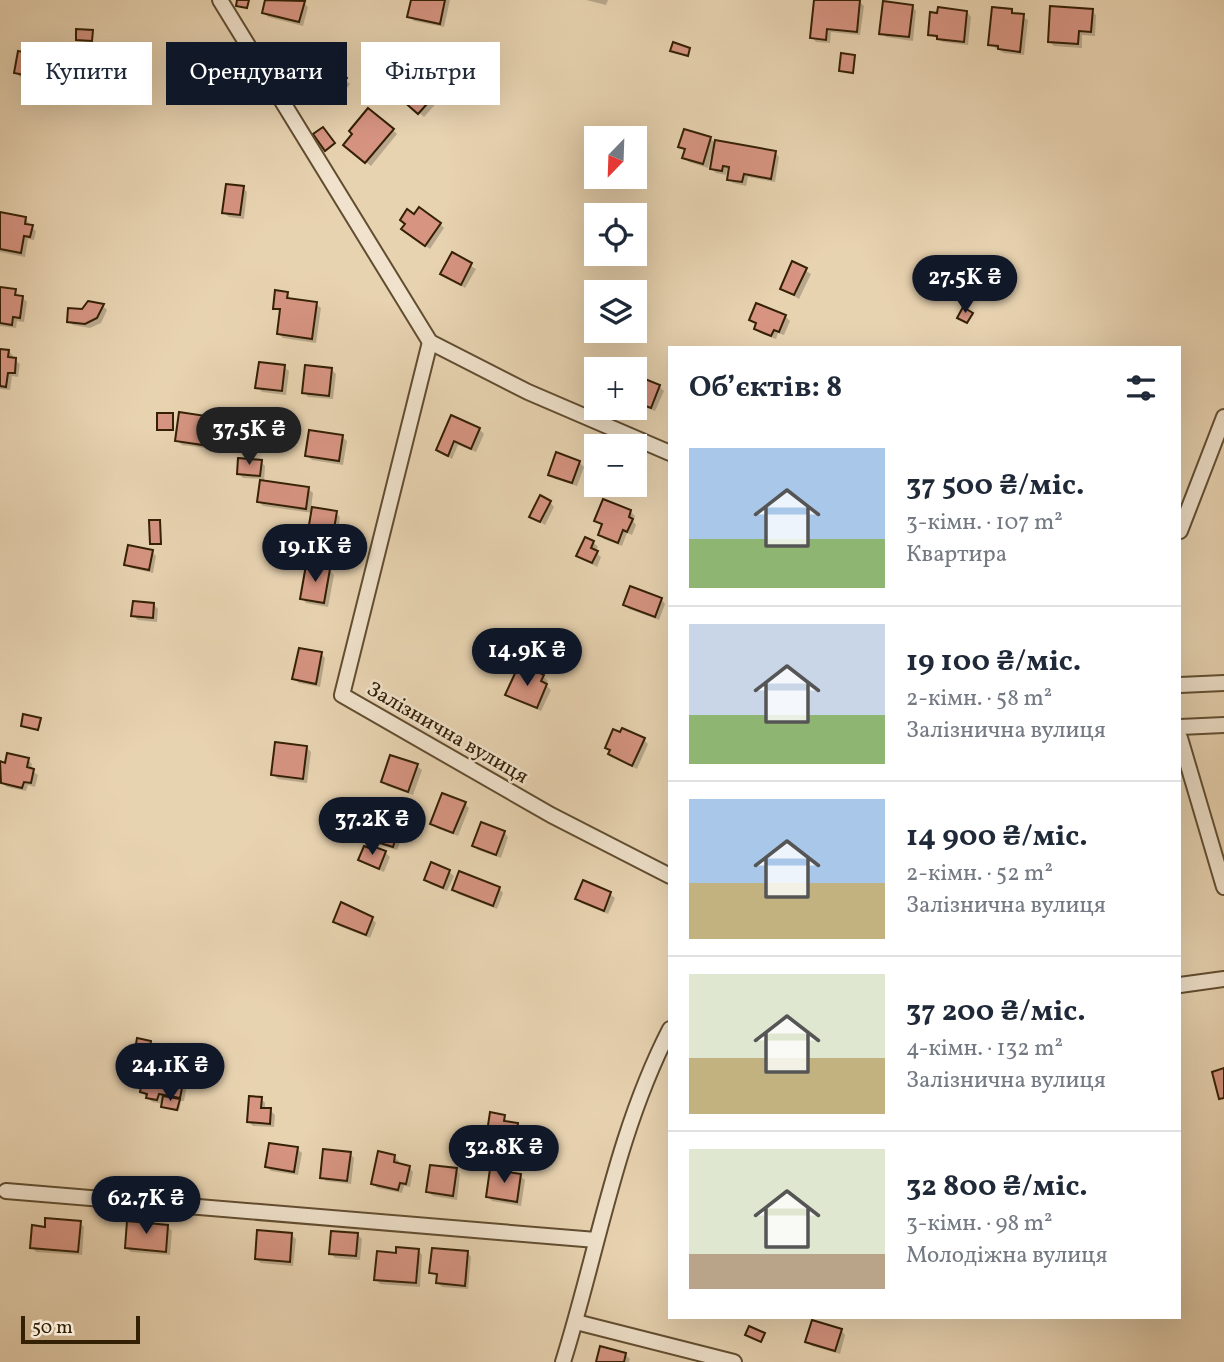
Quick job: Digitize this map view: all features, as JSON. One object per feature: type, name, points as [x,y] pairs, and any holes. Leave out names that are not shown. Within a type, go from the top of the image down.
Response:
[{"type":"street","points":[[220,0],[430,342],[539,397],[668,452]]},
{"type":"street","name":"Залізнична вулиця","points":[[430,342],[342,695],[551,815],[668,875]]},
{"type":"street","points":[[1181,528],[1224,417]]},
{"type":"street","points":[[1181,685],[1224,683]]},
{"type":"street","points":[[1181,727],[1224,725]]},
{"type":"street","points":[[1181,741],[1224,887]]},
{"type":"street","points":[[1181,985],[1224,979]]},
{"type":"street","points":[[563,1362],[576,1322],[615,1167],[635,1109],[668,1034]]},
{"type":"street","points":[[6,1191],[596,1240]]},
{"type":"street","points":[[576,1322],[734,1362]]},
{"type":"building","points":[[237,0],[249,0],[247,8],[236,6]]},
{"type":"building","points":[[265,0],[305,1],[299,22],[262,13]]},
{"type":"building","points":[[411,0],[445,0],[440,24],[407,17]]},
{"type":"building","points":[[814,0],[860,0],[857,32],[827,29],[826,40],[810,38]]},
{"type":"building","points":[[883,1],[913,5],[909,37],[879,34]]},
{"type":"building","points":[[1050,6],[1093,9],[1091,32],[1079,31],[1078,44],[1048,42]]},
{"type":"building","points":[[938,7],[967,11],[964,42],[937,39],[937,36],[928,35],[930,12],[937,13]]},
{"type":"building","points":[[992,7],[1012,9],[1012,13],[1024,14],[1020,52],[988,45]]},
{"type":"building","points":[[76,29],[93,30],[92,41],[76,40]]},
{"type":"building","points":[[673,42],[690,48],[688,56],[670,51]]},
{"type":"building","points":[[18,51],[21,52],[21,74],[14,73]]},
{"type":"building","points":[[841,53],[855,55],[853,73],[839,71]]},
{"type":"building","points":[[408,105],[426,105],[418,114]]},
{"type":"building","points":[[368,108],[394,129],[365,163],[343,145],[352,134],[349,131]]},
{"type":"building","points":[[323,127],[335,143],[325,151],[313,134]]},
{"type":"building","points":[[684,129],[711,137],[703,164],[682,158],[685,149],[678,147]]},
{"type":"building","points":[[715,140],[776,151],[771,179],[744,174],[742,182],[727,180],[729,167],[723,166],[722,171],[710,169]]},
{"type":"building","points":[[226,184],[244,186],[240,215],[222,213]]},
{"type":"building","points":[[419,207],[441,223],[425,246],[401,229],[405,224],[400,220],[407,209],[414,214]]},
{"type":"building","points":[[0,212],[26,217],[25,224],[33,225],[30,237],[24,236],[21,253],[0,249]]},
{"type":"building","points":[[452,252],[472,263],[461,285],[440,274]]},
{"type":"building","points":[[792,261],[807,268],[794,295],[780,289]]},
{"type":"building","points":[[0,287],[16,289],[15,295],[23,296],[20,318],[13,317],[12,325],[0,323]]},
{"type":"building","points":[[275,290],[288,292],[287,298],[317,302],[312,339],[277,334],[280,309],[273,309]]},
{"type":"building","points":[[88,301],[104,304],[97,318],[85,324],[67,322],[68,308],[82,309]]},
{"type":"building","points":[[756,303],[786,315],[779,332],[774,330],[771,336],[754,329],[756,323],[749,320]]},
{"type":"building","points":[[963,307],[973,313],[967,323],[957,318]]},
{"type":"building","points":[[0,349],[9,350],[8,357],[16,358],[15,373],[8,373],[6,387],[0,386]]},
{"type":"building","points":[[259,362],[285,365],[282,391],[255,388]]},
{"type":"building","points":[[305,365],[332,368],[329,396],[302,393]]},
{"type":"building","points":[[647,380],[660,385],[651,408],[647,406]]},
{"type":"building","points":[[179,412],[206,416],[203,445],[175,441]]},
{"type":"building","points":[[157,413],[173,413],[173,430],[157,430]]},
{"type":"building","points":[[451,415],[480,428],[471,449],[454,441],[448,456],[436,450]]},
{"type":"building","points":[[309,430],[343,435],[339,461],[305,456]]},
{"type":"building","points":[[556,452],[580,461],[572,483],[548,475]]},
{"type":"building","points":[[238,458],[262,460],[260,476],[237,474]]},
{"type":"building","points":[[260,480],[309,487],[306,509],[257,502]]},
{"type":"building","points":[[540,495],[551,501],[540,522],[529,517]]},
{"type":"building","points":[[603,499],[631,510],[629,517],[633,519],[627,532],[623,530],[618,543],[598,535],[602,524],[594,521]]},
{"type":"building","points":[[312,507],[337,511],[331,547],[306,543]]},
{"type":"building","points":[[149,520],[160,520],[161,544],[150,544]]},
{"type":"building","points":[[585,537],[594,541],[591,548],[598,551],[592,563],[576,556]]},
{"type":"building","points":[[128,545],[153,550],[149,570],[124,565]]},
{"type":"building","points":[[306,565],[330,569],[324,603],[300,599]]},
{"type":"building","points":[[630,586],[662,598],[655,617],[623,605]]},
{"type":"building","points":[[133,601],[154,603],[153,618],[131,616]]},
{"type":"building","points":[[299,648],[322,652],[316,684],[292,679]]},
{"type":"building","points":[[517,669],[530,675],[532,669],[544,675],[541,681],[547,684],[537,708],[505,695]]},
{"type":"building","points":[[23,714],[41,718],[38,730],[21,726]]},
{"type":"building","points":[[622,728],[645,738],[632,766],[608,754],[610,750],[605,748],[613,729],[620,732]]},
{"type":"building","points":[[275,742],[307,746],[303,779],[271,775]]},
{"type":"building","points":[[7,753],[29,758],[27,767],[34,769],[31,783],[24,782],[22,788],[1,783],[0,761],[5,763]]},
{"type":"building","points":[[390,755],[418,764],[408,792],[381,782]]},
{"type":"building","points":[[442,793],[466,802],[453,833],[430,824]]},
{"type":"building","points":[[481,822],[505,831],[496,855],[472,846]]},
{"type":"building","points":[[371,825],[397,834],[393,847],[367,839]]},
{"type":"building","points":[[364,846],[386,851],[379,869],[358,860]]},
{"type":"building","points":[[431,862],[450,870],[443,888],[424,880]]},
{"type":"building","points":[[459,871],[500,887],[493,906],[452,890]]},
{"type":"building","points":[[583,880],[611,892],[604,911],[575,899]]},
{"type":"building","points":[[341,902],[373,917],[366,935],[333,922]]},
{"type":"building","points":[[137,1038],[151,1041],[149,1053],[135,1050]]},
{"type":"building","points":[[161,1063],[186,1068],[180,1098],[159,1094],[157,1100],[146,1098],[147,1094],[140,1092],[145,1066],[160,1069]]},
{"type":"building","points":[[1224,1068],[1224,1098],[1219,1099],[1212,1072]]},
{"type":"building","points":[[163,1096],[180,1099],[177,1110],[161,1107]]},
{"type":"building","points":[[249,1096],[262,1097],[261,1108],[271,1108],[270,1124],[247,1122]]},
{"type":"building","points":[[490,1112],[505,1115],[504,1121],[518,1123],[515,1144],[486,1139]]},
{"type":"building","points":[[269,1143],[298,1147],[294,1172],[265,1167]]},
{"type":"building","points":[[323,1149],[351,1152],[347,1181],[320,1178]]},
{"type":"building","points":[[378,1151],[395,1155],[394,1162],[410,1166],[406,1184],[400,1183],[398,1190],[371,1184]]},
{"type":"building","points":[[430,1165],[457,1168],[453,1196],[426,1192]]},
{"type":"building","points":[[490,1169],[521,1174],[517,1202],[486,1197]]},
{"type":"building","points":[[45,1218],[81,1221],[78,1252],[30,1248],[32,1225],[45,1227]]},
{"type":"building","points":[[127,1221],[168,1225],[166,1252],[125,1248]]},
{"type":"building","points":[[257,1230],[292,1233],[290,1262],[255,1259]]},
{"type":"building","points":[[331,1231],[358,1233],[356,1256],[329,1254]]},
{"type":"building","points":[[396,1247],[419,1249],[416,1283],[374,1280],[377,1251],[396,1253]]},
{"type":"building","points":[[432,1248],[468,1251],[465,1286],[436,1283],[437,1274],[429,1273]]},
{"type":"building","points":[[812,1320],[842,1329],[835,1351],[805,1342]]},
{"type":"building","points":[[749,1326],[765,1333],[761,1342],[745,1335]]},
{"type":"building","points":[[600,1346],[626,1353],[624,1362],[596,1362]]}]
